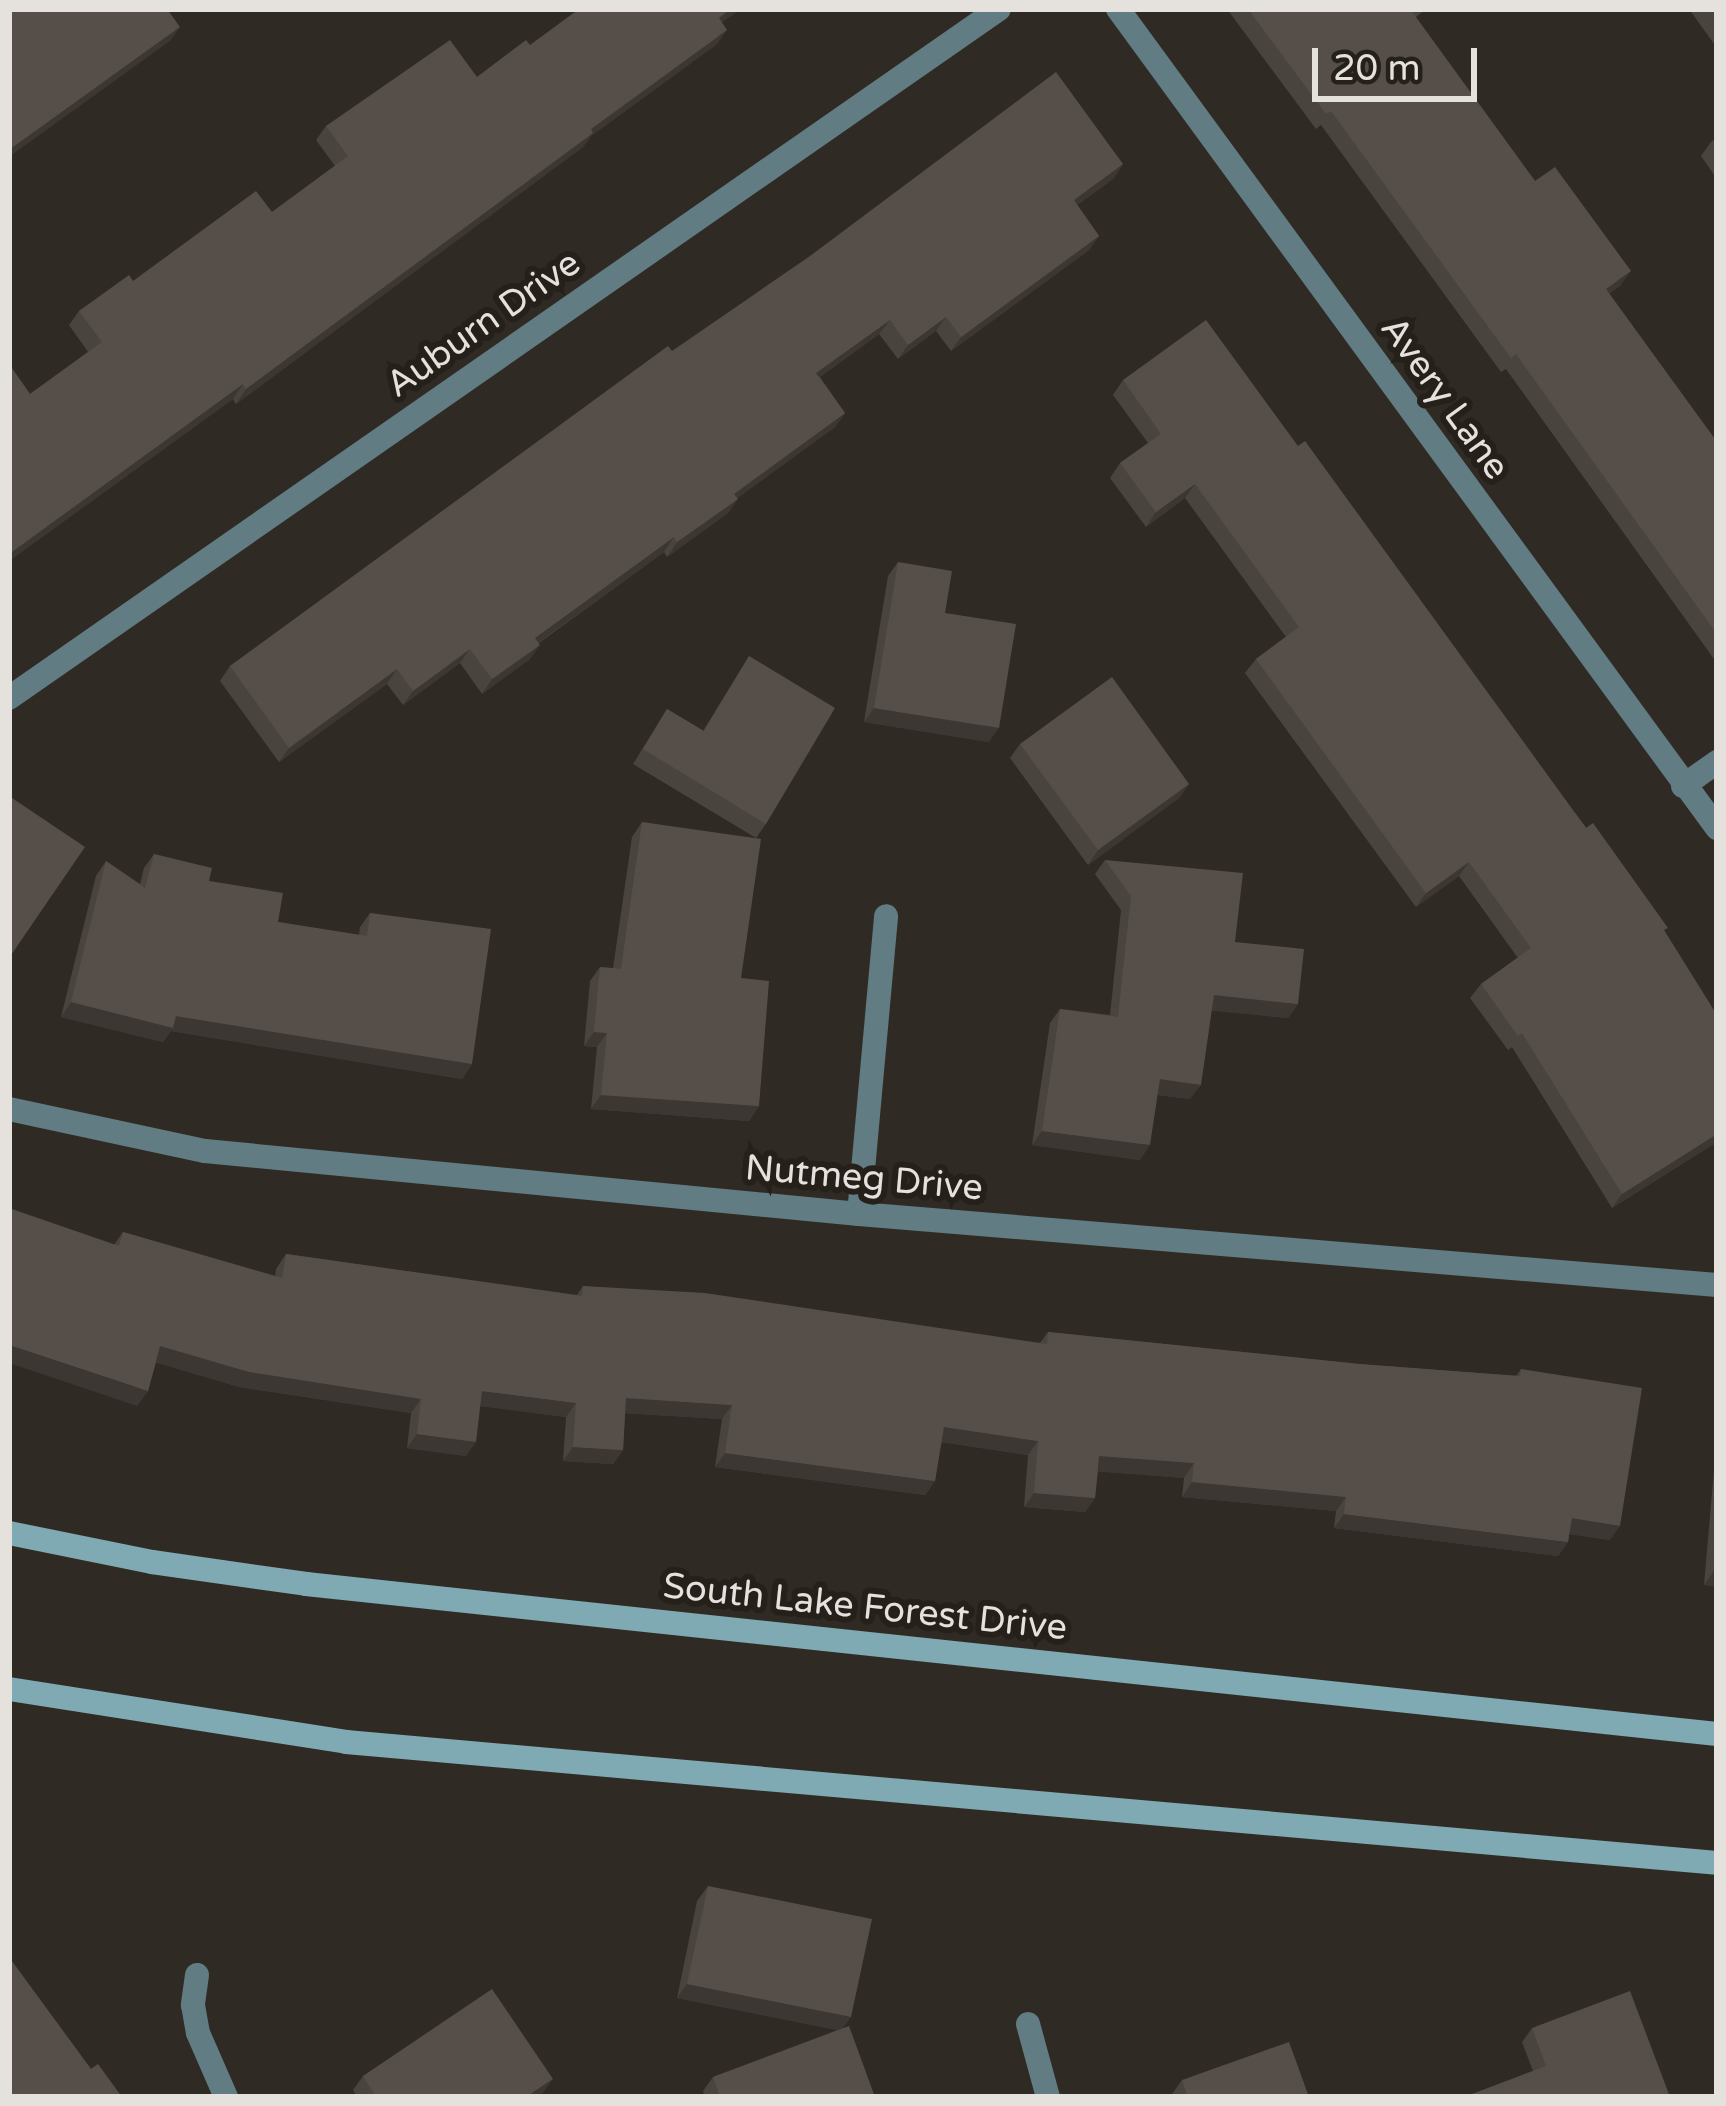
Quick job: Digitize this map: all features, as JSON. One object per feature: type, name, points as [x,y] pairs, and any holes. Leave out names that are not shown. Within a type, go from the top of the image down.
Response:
[{"type":"main road","name":"South Lake Forest Drive","points":[[9,1533],[152,1562],[306,1584],[1717,1735]]},
{"type":"main road","points":[[9,1689],[346,1742],[1717,1863]]},
{"type":"street","name":"Auburn Drive","points":[[9,698],[999,9]]},
{"type":"street","name":"Avery Lane","points":[[1118,9],[1717,828]]},
{"type":"street","points":[[1683,786],[1717,762]]},
{"type":"street","points":[[860,1214],[886,916]]},
{"type":"street","name":"Nutmeg Drive","points":[[9,1109],[205,1150],[860,1214],[1717,1285]]},
{"type":"street","points":[[196,1975],[193,2005],[198,2033],[226,2097]]},
{"type":"street","points":[[1028,2024],[1048,2097]]},
{"type":"building","points":[[9,9],[167,9],[180,27],[9,150]]},
{"type":"building","points":[[579,9],[731,9],[719,18],[727,30],[591,129],[593,133],[246,389],[243,384],[9,554],[9,364],[30,394],[102,342],[79,311],[129,275],[133,281],[256,191],[272,212],[348,156],[326,126],[450,40],[477,77],[526,40],[530,45]]},
{"type":"building","points":[[1248,9],[1416,9],[1412,12],[1535,181],[1555,167],[1631,271],[1606,289],[1717,442],[1717,634],[1516,354],[1511,358],[1331,111],[1326,114]]},
{"type":"building","points":[[1056,72],[1123,164],[1074,200],[1099,236],[961,337],[946,317],[908,345],[890,320],[816,373],[845,413],[734,494],[738,499],[677,542],[674,537],[535,638],[540,645],[492,679],[470,649],[413,691],[397,669],[289,748],[230,666],[668,346],[672,351],[810,256]]},
{"type":"building","points":[[1206,320],[1298,446],[1305,441],[1586,828],[1593,823],[1668,928],[1664,930],[1717,1015],[1717,1134],[1622,1194],[1522,1033],[1518,1036],[1481,984],[1531,948],[1469,862],[1426,893],[1256,659],[1299,627],[1195,484],[1156,512],[1120,463],[1161,434],[1123,380]]},
{"type":"building","points":[[898,562],[952,571],[945,613],[1016,624],[999,728],[874,708]]},
{"type":"building","points":[[749,656],[835,708],[766,824],[643,749],[667,709],[704,731]]},
{"type":"building","points":[[1112,677],[1189,784],[1098,850],[1020,744]]},
{"type":"building","points":[[9,796],[85,847],[9,958]]},
{"type":"building","points":[[642,822],[761,839],[741,978],[769,981],[759,1106],[601,1095],[607,1033],[594,1032],[600,967],[621,969]]},
{"type":"building","points":[[154,854],[212,868],[209,881],[283,893],[278,922],[367,936],[370,913],[491,929],[472,1064],[176,1016],[173,1028],[71,1002],[106,861],[145,888]]},
{"type":"building","points":[[1105,860],[1243,873],[1235,942],[1304,949],[1298,1004],[1214,995],[1201,1085],[1160,1079],[1150,1145],[1042,1131],[1060,1009],[1118,1017],[1131,896]]},
{"type":"building","points":[[9,1208],[119,1246],[123,1232],[282,1278],[286,1254],[582,1296],[583,1286],[705,1293],[1047,1344],[1048,1332],[1359,1364],[1520,1376],[1521,1369],[1642,1388],[1620,1526],[1572,1518],[1568,1542],[1344,1514],[1346,1497],[1192,1482],[1194,1463],[1099,1456],[1095,1498],[1034,1493],[1038,1441],[944,1427],[935,1481],[725,1453],[732,1405],[626,1398],[623,1450],[573,1447],[576,1403],[482,1391],[476,1442],[417,1434],[421,1399],[249,1372],[160,1346],[148,1391],[9,1345]]},
{"type":"building","points":[[708,1886],[872,1919],[851,2017],[687,1984]]},
{"type":"building","points":[[9,1957],[91,2069],[98,2064],[122,2097],[9,2097]]},
{"type":"building","points":[[492,1989],[553,2079],[526,2097],[376,2097],[363,2076]]},
{"type":"building","points":[[1630,1991],[1670,2097],[1464,2097],[1546,2066],[1532,2028]]},
{"type":"building","points":[[849,2026],[875,2097],[720,2097],[713,2077]]},
{"type":"building","points":[[1289,2042],[1309,2097],[1188,2097],[1182,2080]]}]
